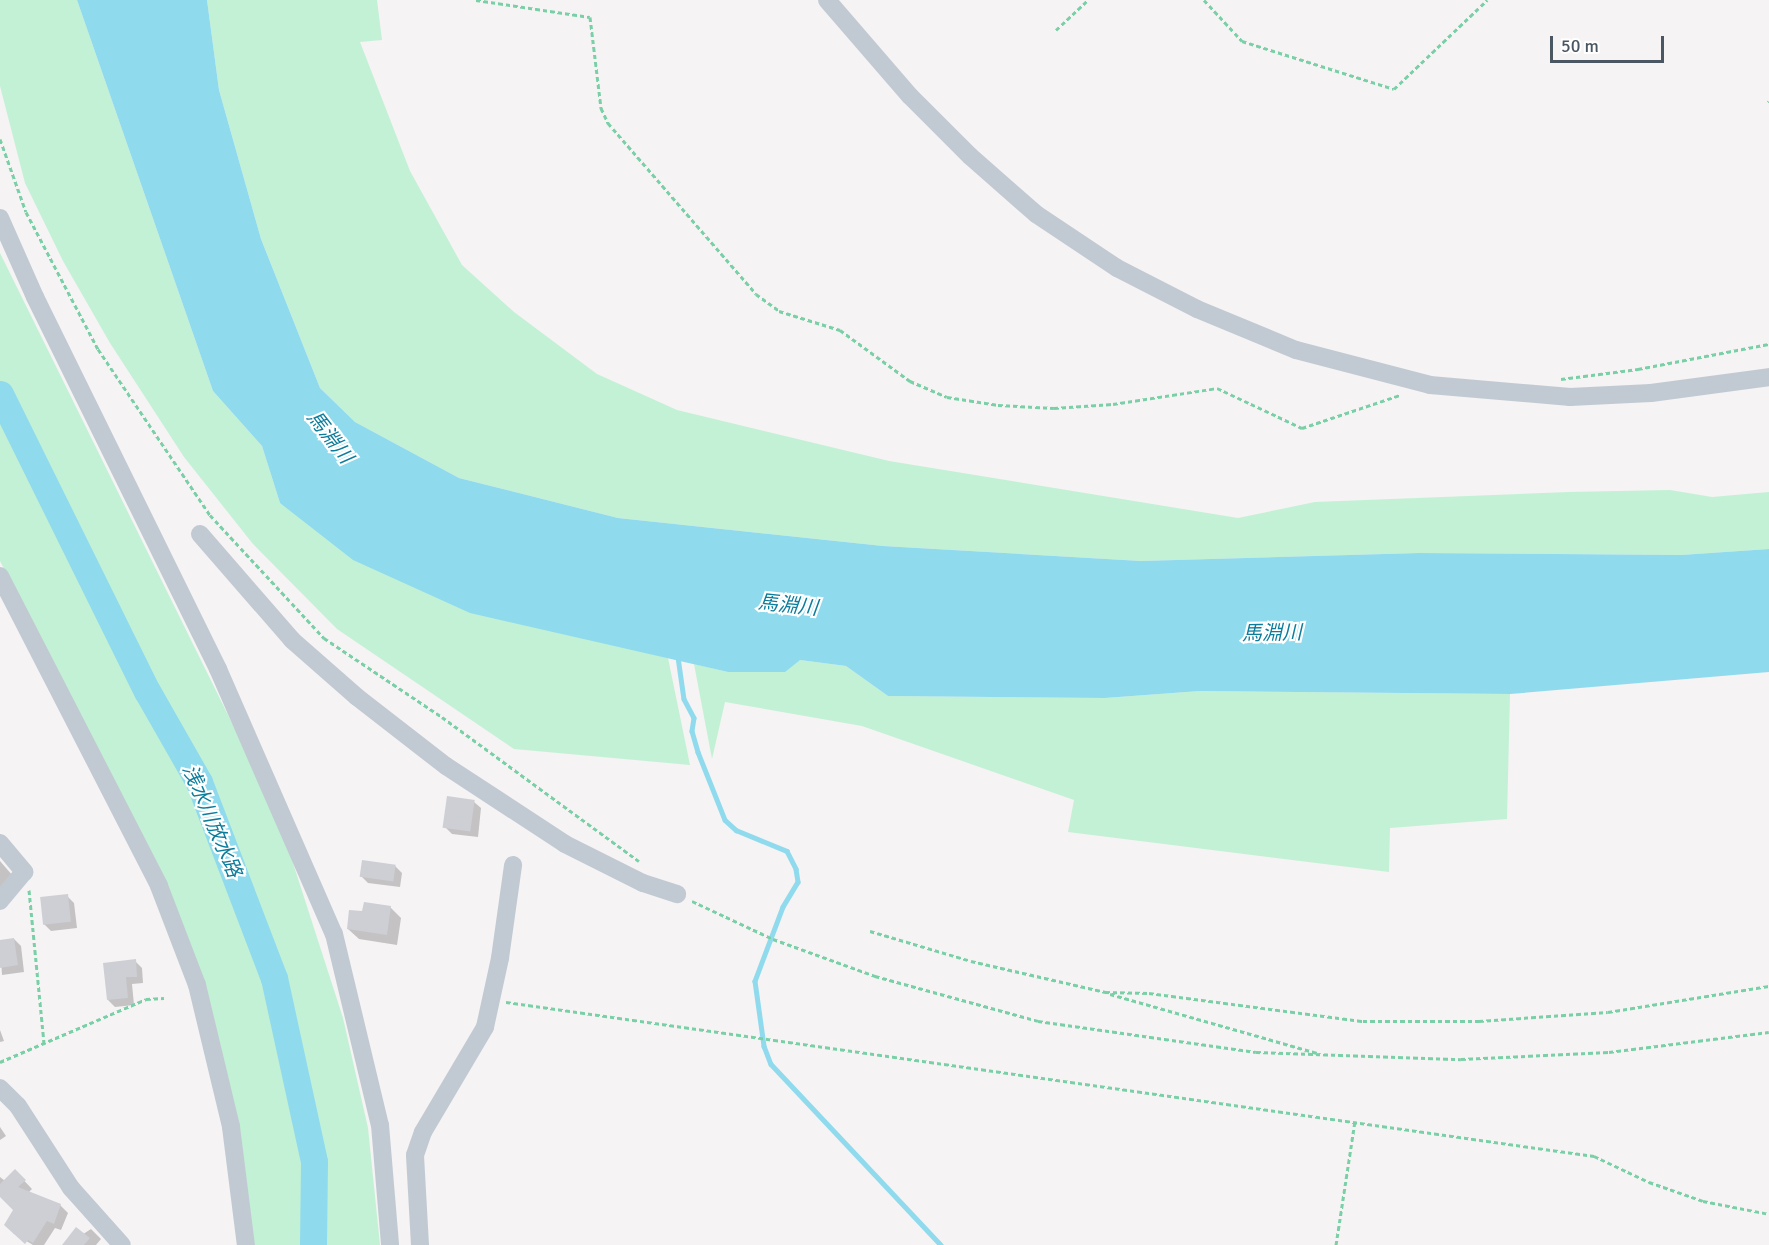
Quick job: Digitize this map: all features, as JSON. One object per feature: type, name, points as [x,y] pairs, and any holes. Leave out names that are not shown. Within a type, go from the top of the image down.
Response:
[{"type":"street","points":[[827,0],[910,96],[970,156],[1036,214],[1117,268],[1197,309],[1296,350],[1430,385],[1570,397],[1652,393],[1769,376]]},
{"type":"street","points":[[0,218],[35,297],[218,669],[334,934],[380,1125],[390,1245]]},
{"type":"street","points":[[200,534],[292,640],[357,697],[437,759],[565,844],[644,883],[677,894]]},
{"type":"street","points":[[0,576],[159,886],[197,985],[231,1127],[246,1245]]},
{"type":"street","points":[[0,843],[24,872],[0,901]]},
{"type":"street","points":[[420,1245],[415,1155],[423,1132],[485,1027],[492,1000],[513,865]]},
{"type":"street","points":[[0,1088],[18,1106],[71,1188],[122,1245]]},
{"type":"path","points":[[476,0],[590,17],[601,108],[608,123],[756,294],[779,312],[840,330],[910,381],[947,397],[998,405],[1054,408],[1113,404],[1216,388],[1302,428],[1430,385]]},
{"type":"path","points":[[1056,30],[1088,0]]},
{"type":"path","points":[[1204,0],[1242,41],[1394,89],[1487,0]]},
{"type":"path","points":[[0,139],[26,212],[98,349],[210,515],[324,638],[442,717],[649,868]]},
{"type":"path","points":[[1550,381],[1638,369],[1769,344]]},
{"type":"path","points":[[24,872],[44,1043]]},
{"type":"path","points":[[677,894],[773,939],[875,976],[1038,1021],[1256,1052],[1461,1059],[1598,1052],[1769,1032]]},
{"type":"path","points":[[870,931],[970,961],[1106,992],[1325,1055]]},
{"type":"path","points":[[1106,992],[1149,993],[1363,1021],[1479,1021],[1608,1012],[1769,986]]},
{"type":"path","points":[[0,1062],[146,999],[164,998]]},
{"type":"path","points":[[492,1000],[1594,1156],[1649,1182],[1704,1201],[1769,1214]]},
{"type":"path","points":[[1336,1245],[1355,1121]]},
{"type":"green space","points":[[0,0],[77,0],[213,391],[262,446],[280,503],[633,649],[668,658],[690,765],[514,749],[337,629],[253,544],[184,457],[110,343],[63,261],[25,183],[0,86]]},
{"type":"green space","points":[[207,0],[377,0],[382,40],[360,42],[410,171],[462,265],[514,312],[597,374],[677,410],[889,461],[1238,518],[1315,502],[1569,492],[1670,490],[1712,497],[1769,492],[1769,549],[1681,555],[1419,553],[1141,561],[883,546],[618,518],[459,478],[355,422],[320,388],[261,239],[219,90]]},
{"type":"green space","points":[[0,253],[265,790],[292,860],[343,1018],[368,1128],[380,1245],[251,1245],[202,985],[119,794],[0,561]]},
{"type":"green space","points":[[800,660],[846,666],[888,696],[1105,698],[1200,691],[1510,694],[1507,819],[1390,828],[1389,872],[1068,832],[1074,800],[862,726],[725,702],[712,759],[694,664],[728,672]]},
{"type":"water","name":"馬淵川","points":[[77,0],[207,0],[219,90],[261,239],[320,388],[355,422],[459,478],[618,518],[883,546],[1141,561],[1419,553],[1681,555],[1769,549],[1769,672],[1510,694],[1200,691],[1105,698],[888,696],[846,666],[800,660],[785,672],[728,672],[470,613],[353,560],[280,503],[262,446],[213,391]]},
{"type":"building","points":[[447,796],[475,800],[470,832],[443,828]]},
{"type":"building","points":[[362,860],[396,865],[393,882],[360,877]]},
{"type":"building","points":[[68,894],[71,922],[43,925],[40,897]]},
{"type":"building","points":[[364,902],[391,906],[387,935],[347,929],[349,910],[362,911]]},
{"type":"building","points":[[14,938],[18,965],[0,968],[0,940]]},
{"type":"building","points":[[136,959],[137,977],[126,977],[128,998],[107,1000],[103,963]]},
{"type":"building","points":[[15,1169],[26,1180],[18,1187],[61,1204],[54,1224],[47,1221],[33,1243],[28,1240],[25,1244],[4,1225],[13,1210],[0,1197],[0,1184]]},
{"type":"building","points":[[76,1227],[90,1238],[84,1245],[62,1245]]},
{"type":"waterway","name":"浅水川放水路","points":[[0,394],[147,691],[199,782],[274,978],[314,1162],[313,1245]]},
{"type":"waterway","points":[[678,657],[684,699],[694,718],[692,731],[698,752],[725,820],[736,830],[787,851],[796,869],[798,882],[783,907],[755,981],[764,1046],[771,1064],[941,1245]]}]
